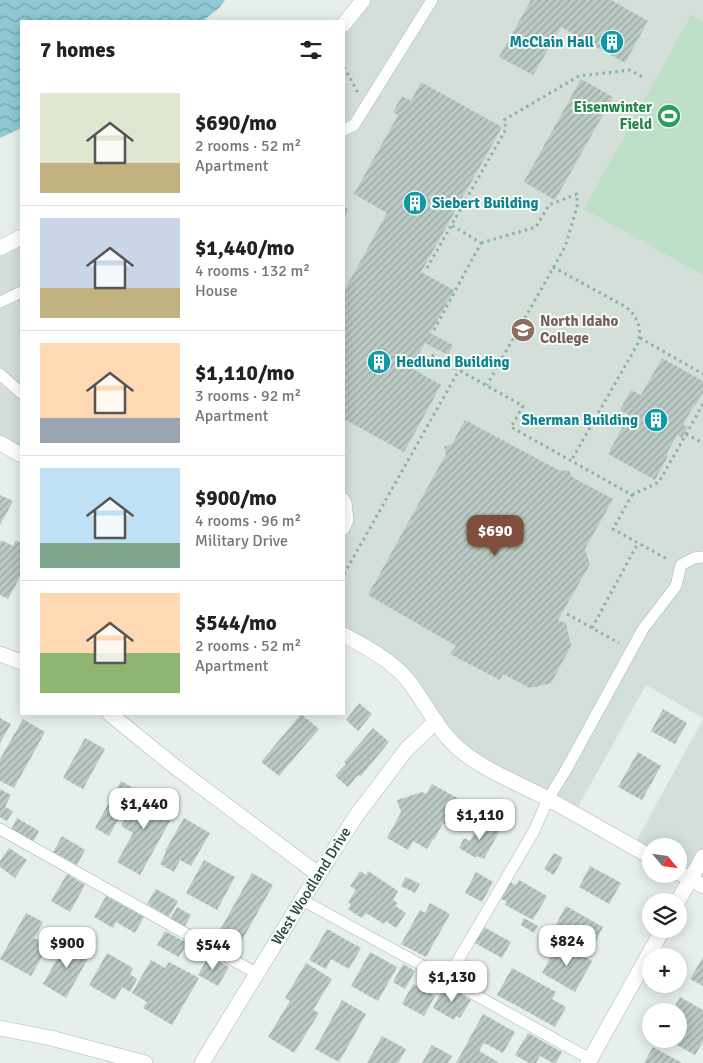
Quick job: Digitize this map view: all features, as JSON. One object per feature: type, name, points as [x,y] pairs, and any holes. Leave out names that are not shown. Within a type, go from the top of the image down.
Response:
[{"type":"street","points":[[345,23],[363,0]]},
{"type":"street","points":[[0,248],[20,238]]},
{"type":"street","points":[[0,443],[20,454]]},
{"type":"street","points":[[345,636],[391,664],[406,678],[436,721],[458,748],[486,768],[548,799],[642,852]]},
{"type":"street","points":[[0,654],[20,662]]},
{"type":"street","points":[[111,715],[174,766],[318,874]]},
{"type":"street","name":"West Woodland Drive","points":[[202,1063],[256,973],[356,816],[406,750],[436,721]]},
{"type":"street","points":[[683,893],[703,857]]},
{"type":"street","points":[[589,1061],[658,938]]},
{"type":"street","points":[[0,1028],[51,1038],[145,1063]]},
{"type":"lane","points":[[345,129],[354,124],[432,0]]},
{"type":"lane","points":[[0,302],[20,292]]},
{"type":"lane","points":[[0,374],[20,392]]},
{"type":"lane","points":[[345,501],[348,520],[345,526]]},
{"type":"lane","points":[[448,979],[534,831],[548,799],[643,629],[676,586],[681,565],[694,558],[703,556]]},
{"type":"lane","points":[[0,829],[256,973]]},
{"type":"lane","points":[[302,900],[448,979],[589,1061]]},
{"type":"path","points":[[345,69],[366,106]]},
{"type":"path","points":[[427,268],[506,129],[504,120],[579,76],[630,70],[642,77]]},
{"type":"path","points":[[434,330],[481,243],[536,227],[549,205],[577,194],[577,207],[565,247],[487,386]]},
{"type":"path","points":[[451,225],[481,243]]},
{"type":"path","points":[[553,267],[626,307],[638,321],[640,330],[640,338],[571,461]]},
{"type":"path","points":[[640,338],[703,374]]},
{"type":"path","points":[[432,355],[523,406],[511,427],[632,496]]},
{"type":"path","points":[[345,572],[458,370]]},
{"type":"path","points":[[681,565],[613,528],[632,496],[659,482],[703,404]]},
{"type":"path","points":[[686,434],[703,443]]},
{"type":"path","points":[[592,628],[638,543]]},
{"type":"path","points":[[567,614],[631,650]]},
{"type":"shaded area","name":"North Idaho College","points":[[363,0],[703,0],[703,718],[646,685],[574,814],[458,748],[406,678],[345,636],[345,23]]},
{"type":"shaded area","points":[[20,238],[20,454],[0,443],[0,248]]},
{"type":"shaded area","points":[[703,719],[703,886],[688,878],[688,838],[642,838],[642,852],[633,847]]},
{"type":"green space","name":"Eisenwinter Field","points":[[691,15],[703,22],[703,275],[584,209]]},
{"type":"water","points":[[0,0],[225,0],[220,7],[204,20],[20,20],[20,128],[0,138]]},
{"type":"building","name":"McClain Hall","points":[[531,0],[611,0],[648,21],[625,63],[561,27],[533,75],[499,57]]},
{"type":"building","points":[[581,79],[613,97],[555,200],[524,182]]},
{"type":"building","points":[[421,82],[502,127],[421,272],[454,290],[430,333],[453,345],[448,355],[425,343],[411,368],[441,385],[404,452],[345,420],[345,289],[387,213],[354,194],[398,115],[393,112],[402,96],[411,101]]},
{"type":"building","points":[[345,208],[349,210],[345,217]]},
{"type":"building","name":"Sherman Building","points":[[662,358],[703,381],[703,392],[683,425],[688,427],[682,438],[677,435],[655,480],[608,454],[629,415],[620,410],[631,390],[641,395]]},
{"type":"building","points":[[465,420],[560,471],[569,470],[572,477],[613,499],[585,549],[590,564],[558,620],[566,623],[571,646],[551,683],[530,688],[503,674],[500,680],[450,654],[456,646],[368,595],[446,454],[444,447],[452,444]]},
{"type":"building","points":[[0,495],[13,501],[0,525]]},
{"type":"building","points":[[1,540],[13,546],[16,540],[20,542],[20,577],[8,599],[0,595]]},
{"type":"building","points":[[359,703],[372,714],[358,731],[346,720]]},
{"type":"building","points":[[663,709],[687,723],[675,744],[651,731]]},
{"type":"building","points":[[300,715],[319,729],[279,776],[261,762]]},
{"type":"building","points":[[0,718],[11,724],[0,743]]},
{"type":"building","points":[[23,719],[45,732],[14,788],[0,781],[0,759]]},
{"type":"building","points":[[373,728],[389,742],[361,776],[358,775],[348,787],[335,776],[346,764],[344,762]]},
{"type":"building","points":[[85,738],[105,749],[83,789],[63,778]]},
{"type":"building","points":[[638,752],[661,766],[642,800],[618,787]]},
{"type":"building","points":[[121,781],[135,789],[109,836],[95,828]]},
{"type":"building","points":[[432,784],[461,800],[447,825],[443,823],[427,849],[413,841],[408,850],[387,838],[401,812],[397,800],[422,792],[426,794]]},
{"type":"building","points":[[0,789],[11,795],[5,807],[13,811],[7,821],[0,817]]},
{"type":"building","points":[[141,790],[176,810],[140,875],[117,862],[133,833],[121,826]]},
{"type":"building","points":[[17,818],[39,831],[33,842],[11,830]]},
{"type":"building","points":[[184,818],[210,833],[191,866],[180,860],[174,872],[160,864],[165,851]]},
{"type":"building","points":[[481,821],[499,832],[484,859],[477,856],[476,858],[459,848],[464,838],[470,841]]},
{"type":"building","points":[[62,836],[85,850],[77,865],[53,852]]},
{"type":"building","points":[[9,848],[27,860],[15,878],[0,867],[0,861]]},
{"type":"building","points":[[554,853],[563,858],[554,875],[544,869]]},
{"type":"building","points":[[204,860],[235,877],[217,910],[186,893]]},
{"type":"building","points":[[590,866],[621,883],[609,904],[579,887]]},
{"type":"building","points":[[360,871],[366,875],[368,871],[398,891],[393,900],[398,903],[395,906],[406,913],[396,928],[386,921],[384,924],[366,913],[362,918],[348,909],[351,904],[348,902],[356,890],[350,886]]},
{"type":"building","points":[[476,872],[493,882],[482,902],[465,893]]},
{"type":"building","points":[[252,873],[273,885],[237,949],[216,937]]},
{"type":"building","points":[[67,874],[85,885],[70,912],[51,901]]},
{"type":"building","points":[[406,877],[420,884],[415,893],[401,886]]},
{"type":"building","points":[[519,880],[547,896],[533,920],[505,905],[507,902],[500,898],[509,882],[516,885]]},
{"type":"building","points":[[156,889],[178,901],[169,917],[147,904]]},
{"type":"building","points":[[106,896],[144,917],[135,933],[116,922],[113,928],[94,917]]},
{"type":"building","points":[[430,903],[450,914],[426,957],[401,944],[420,910],[425,913]]},
{"type":"building","points":[[566,906],[603,927],[592,949],[554,928]]},
{"type":"building","points":[[177,907],[191,915],[184,928],[170,919]]},
{"type":"building","points":[[26,913],[43,922],[34,938],[48,946],[31,976],[0,959]]},
{"type":"building","points":[[524,918],[538,926],[534,933],[521,925]]},
{"type":"building","points":[[484,927],[511,942],[502,958],[475,943]]},
{"type":"building","points":[[327,929],[361,948],[349,969],[331,959],[326,969],[309,960]]},
{"type":"building","points":[[165,931],[187,943],[179,957],[157,945]]},
{"type":"building","points":[[68,940],[91,953],[66,998],[43,984]]},
{"type":"building","points":[[559,942],[592,961],[575,992],[542,973]]},
{"type":"building","points":[[370,952],[397,967],[378,1001],[351,986]]},
{"type":"building","points":[[107,953],[133,968],[130,974],[137,979],[130,992],[122,987],[115,1000],[89,985]]},
{"type":"building","points":[[209,956],[229,967],[218,986],[198,975]]},
{"type":"building","points":[[703,957],[703,986],[690,979]]},
{"type":"building","points":[[151,960],[165,968],[169,962],[199,978],[172,1025],[143,1008],[147,1002],[132,993]]},
{"type":"building","points":[[306,963],[332,979],[313,1010],[319,1013],[294,1053],[268,1037],[290,1001],[285,998]]},
{"type":"building","points":[[403,964],[415,971],[405,989],[393,982]]},
{"type":"building","points":[[512,968],[556,992],[552,999],[566,1007],[555,1027],[497,995]]},
{"type":"building","points":[[413,984],[435,996],[424,1016],[402,1004]]},
{"type":"building","points":[[445,985],[471,1000],[460,1018],[456,1016],[454,1020],[433,1008]]},
{"type":"building","points":[[680,997],[703,1010],[703,1042],[695,1055],[682,1048],[687,1048],[687,1003],[677,1003]]},
{"type":"building","points":[[342,1000],[366,1014],[339,1062],[315,1049]]},
{"type":"building","points":[[483,1014],[515,1032],[503,1053],[484,1043],[479,1051],[497,1063],[456,1063]]},
{"type":"building","points":[[528,1033],[562,1052],[556,1063],[540,1056],[536,1063],[529,1063],[515,1055]]},
{"type":"building","points":[[382,1036],[406,1049],[398,1063],[367,1063]]},
{"type":"building","points":[[432,1045],[452,1056],[448,1063],[422,1063]]},
{"type":"building","points":[[652,1048],[655,1048],[682,1063],[644,1063]]},
{"type":"place","name":"McClain Hall","points":[[612,42]]},
{"type":"place","name":"Eisenwinter Field","points":[[669,116]]},
{"type":"place","name":"Siebert Building","points":[[415,203]]},
{"type":"place","name":"North Idaho College","points":[[523,330]]},
{"type":"place","name":"Hedlund Building","points":[[379,362]]},
{"type":"place","name":"Sherman Building","points":[[656,420]]}]
